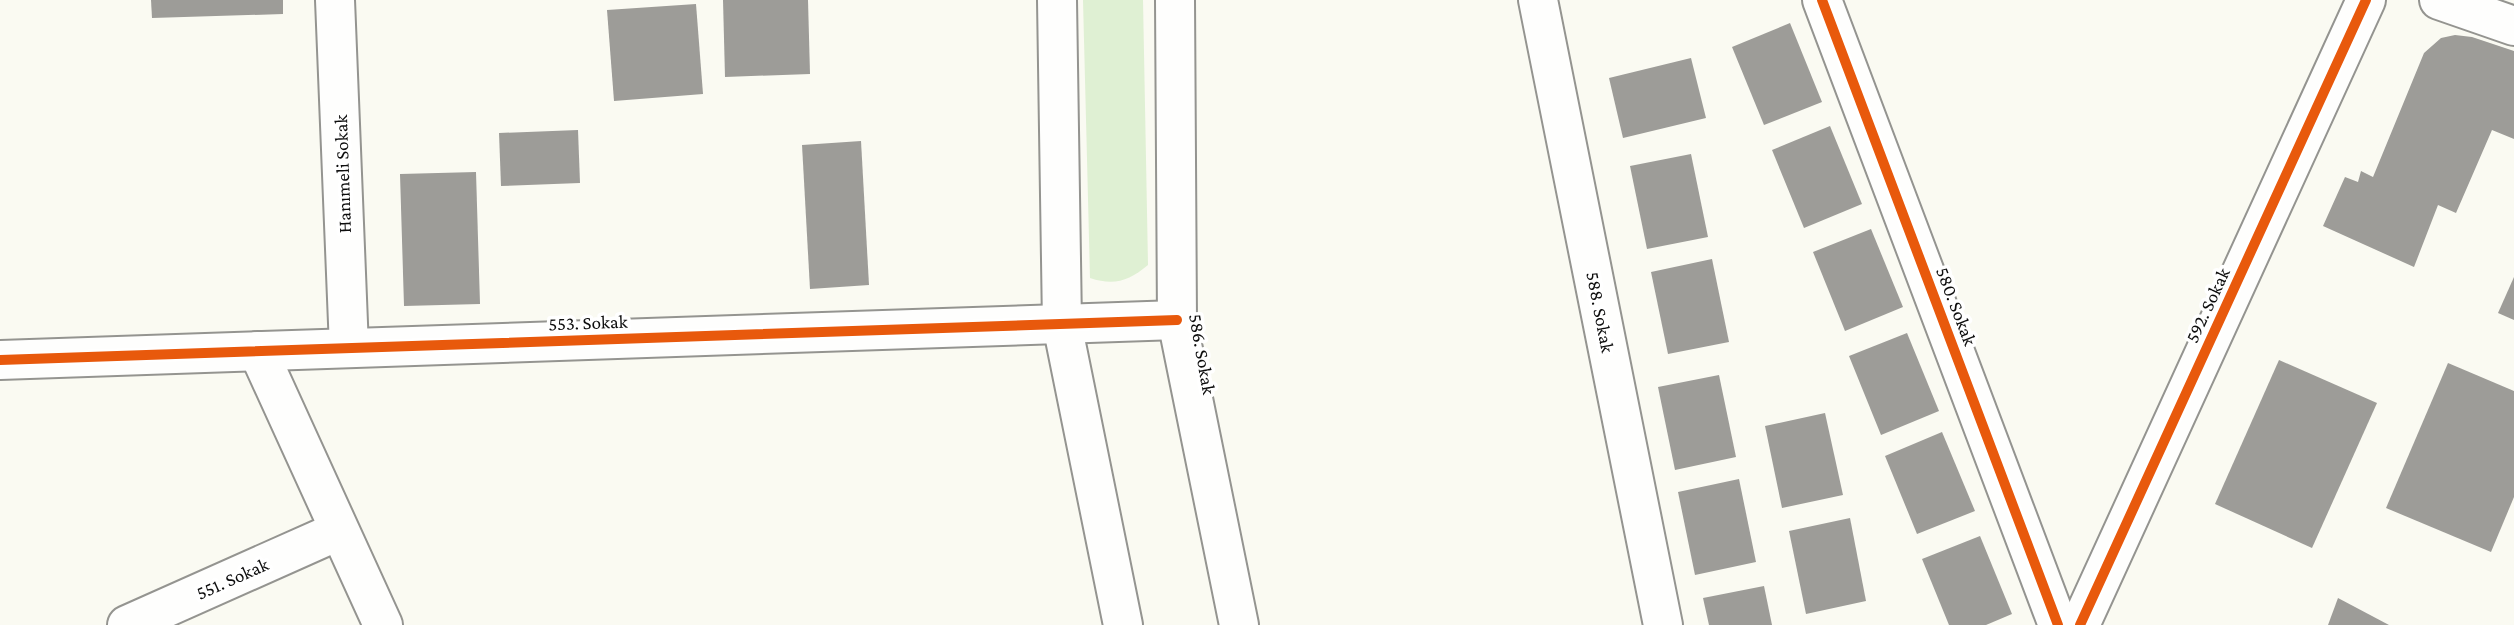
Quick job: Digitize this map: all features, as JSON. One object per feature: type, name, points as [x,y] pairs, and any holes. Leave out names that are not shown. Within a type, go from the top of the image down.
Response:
[{"type":"street","name":"Hanımeli Sokak","points":[[335,0],[349,348]]},
{"type":"street","points":[[1057,0],[1062,324],[1123,625]]},
{"type":"street","name":"586. Sokak","points":[[1175,0],[1177,320],[1239,625]]},
{"type":"street","name":"588. Sokak","points":[[1538,0],[1663,625]]},
{"type":"street","name":"580. Sokak","points":[[1822,0],[2058,625]]},
{"type":"street","name":"592. Sokak","points":[[2080,625],[2366,0]]},
{"type":"street","points":[[2439,0],[2514,26]]},
{"type":"street","name":"553. Sokak","points":[[0,360],[1177,320]]},
{"type":"street","points":[[258,351],[383,625]]},
{"type":"street","name":"551. Sokak","points":[[127,625],[338,531]]},
{"type":"green space","points":[[1083,0],[1143,0],[1148,265],[1128,278],[1114,282],[1090,278]]},
{"type":"building","points":[[151,0],[283,0],[283,14],[152,18]]},
{"type":"building","points":[[723,0],[808,0],[810,74],[725,77]]},
{"type":"building","points":[[696,4],[703,94],[614,101],[607,10]]},
{"type":"building","points":[[1790,23],[1822,102],[1764,125],[1732,47]]},
{"type":"building","points":[[2455,35],[2472,37],[2514,51],[2514,139],[2492,130],[2456,213],[2438,205],[2414,267],[2323,226],[2345,177],[2358,182],[2361,171],[2373,177],[2424,53],[2441,38]]},
{"type":"building","points":[[1691,58],[1706,118],[1623,138],[1609,78]]},
{"type":"building","points":[[1830,126],[1862,204],[1804,228],[1772,150]]},
{"type":"building","points":[[578,130],[580,183],[501,186],[499,133]]},
{"type":"building","points":[[861,141],[869,285],[810,289],[802,145]]},
{"type":"building","points":[[1691,154],[1708,237],[1647,249],[1630,166]]},
{"type":"building","points":[[476,172],[480,304],[404,306],[400,174]]},
{"type":"building","points":[[1871,229],[1903,307],[1845,331],[1813,252]]},
{"type":"building","points":[[1712,259],[1729,342],[1668,354],[1651,272]]},
{"type":"building","points":[[2514,277],[2514,320],[2498,313]]},
{"type":"building","points":[[1907,333],[1939,411],[1881,435],[1849,356]]},
{"type":"building","points":[[2279,360],[2377,403],[2312,548],[2215,504]]},
{"type":"building","points":[[2448,363],[2514,391],[2514,497],[2491,552],[2386,508]]},
{"type":"building","points":[[1719,375],[1736,457],[1675,470],[1658,387]]},
{"type":"building","points":[[1825,413],[1843,495],[1782,508],[1765,426]]},
{"type":"building","points":[[1942,432],[1975,511],[1917,534],[1885,456]]},
{"type":"building","points":[[1739,479],[1756,562],[1695,575],[1678,492]]},
{"type":"building","points":[[1850,518],[1866,601],[1806,614],[1789,531]]},
{"type":"building","points":[[1980,536],[2012,614],[1986,625],[1949,625],[1922,559]]},
{"type":"building","points":[[1764,586],[1772,625],[1709,625],[1703,598]]},
{"type":"building","points":[[2338,598],[2389,625],[2328,625]]},
{"type":"cycle path","points":[[1822,0],[2058,625]]},
{"type":"cycle path","points":[[2080,625],[2366,0]]},
{"type":"cycle path","points":[[0,360],[1177,320]]}]
